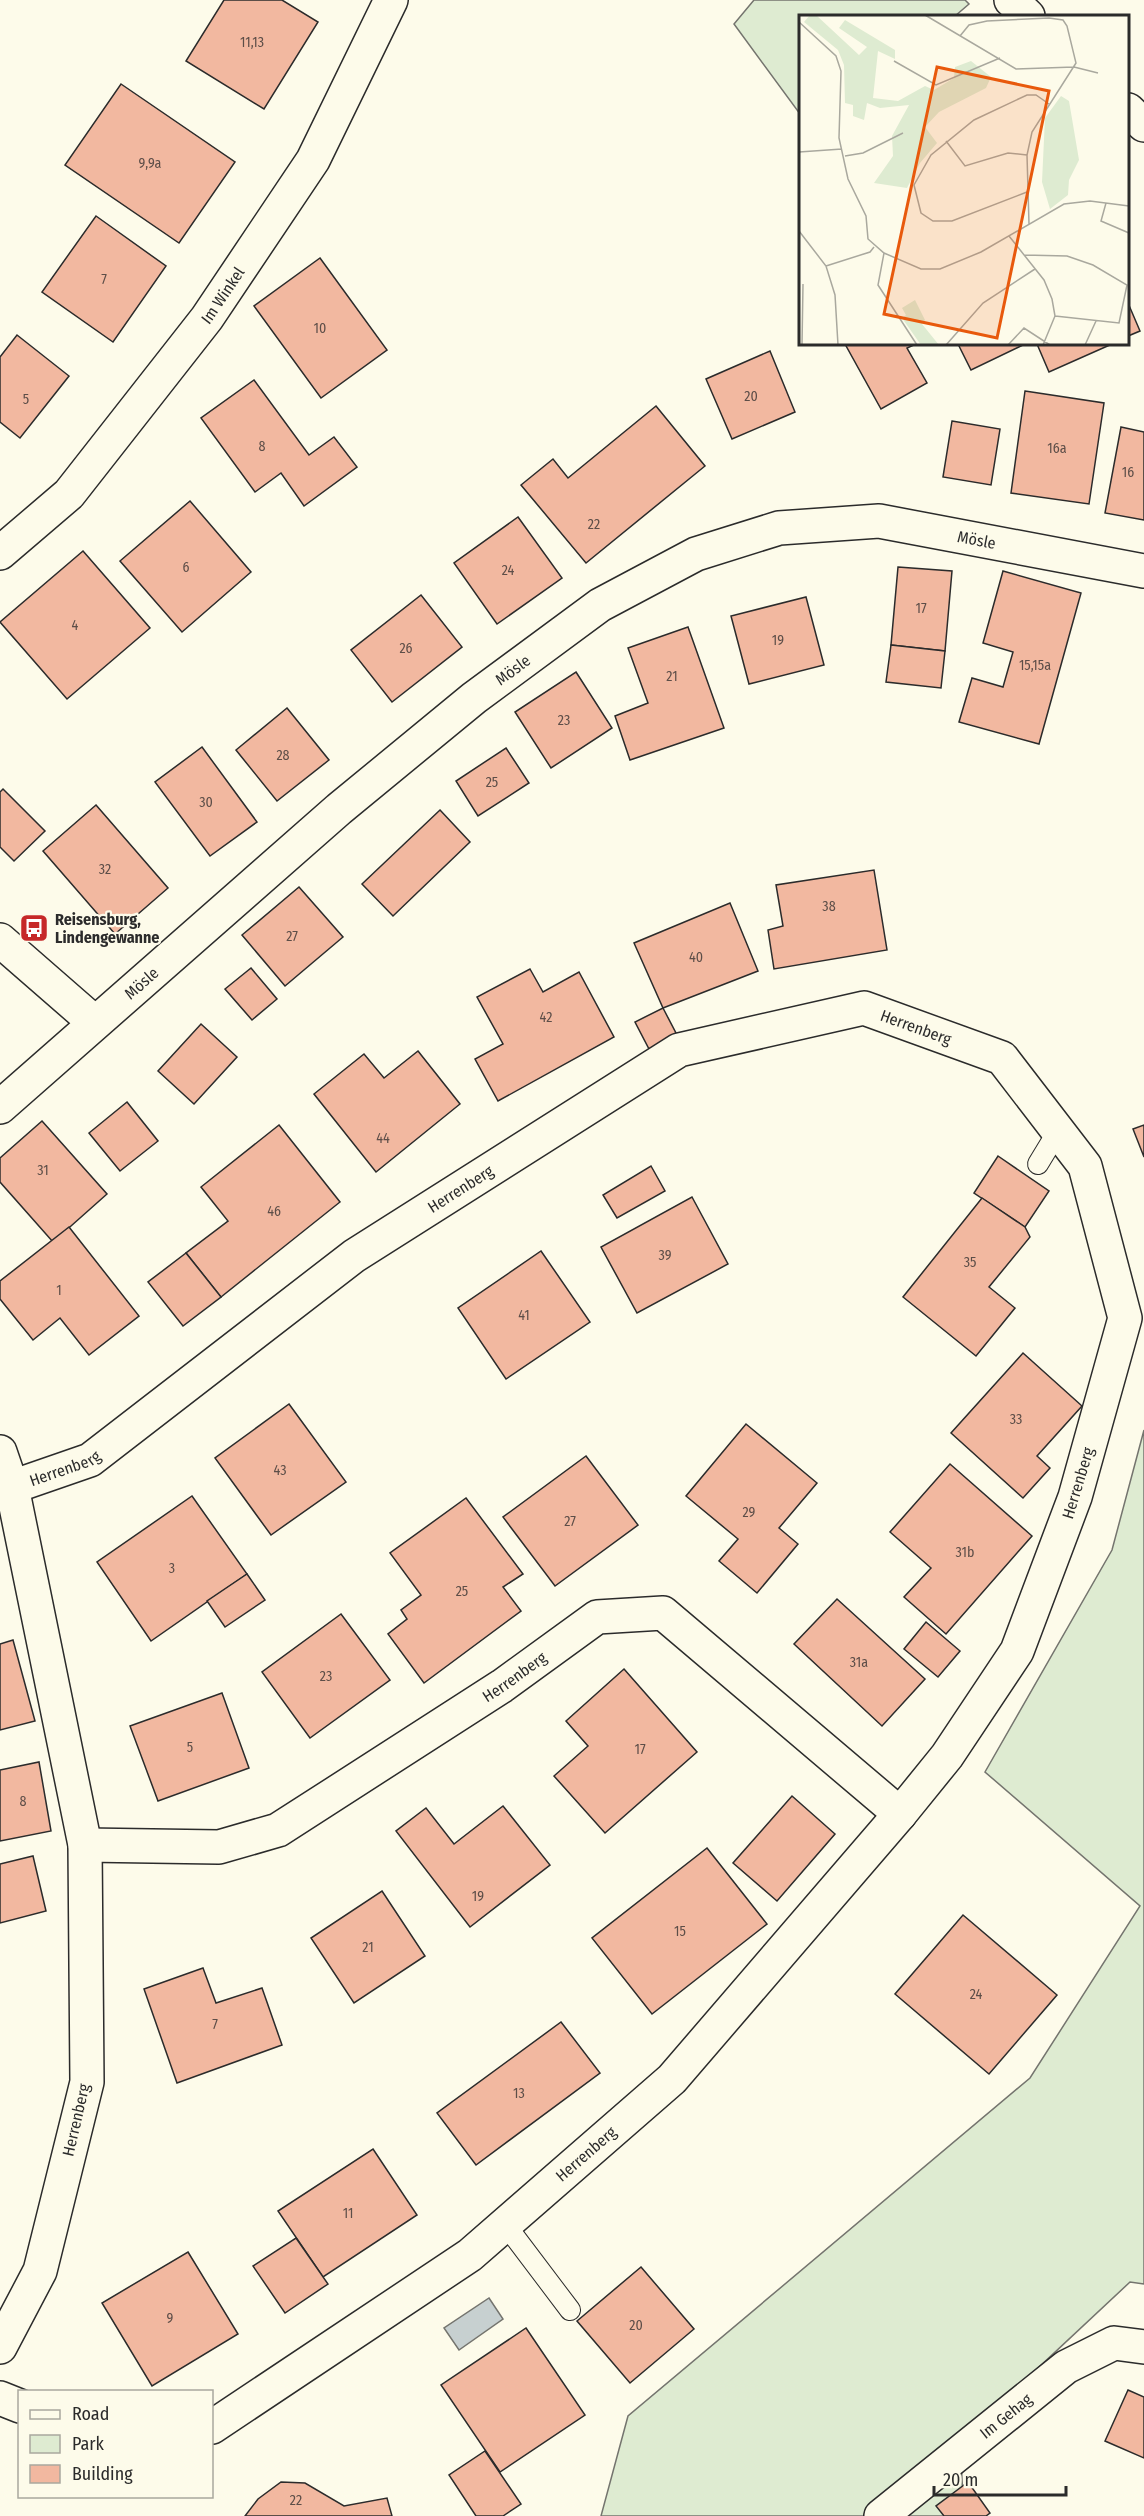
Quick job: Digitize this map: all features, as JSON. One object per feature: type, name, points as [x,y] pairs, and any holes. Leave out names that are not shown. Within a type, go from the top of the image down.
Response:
[{"type":"street","name":"Im Winkel","points":[[0,553],[69,494],[207,318],[313,160],[391,0]]},
{"type":"street","points":[[1011,0],[1027,15]]},
{"type":"street","points":[[1129,111],[1144,125]]},
{"type":"street","name":"Mösle","points":[[0,1107],[339,809],[474,698],[600,605],[696,554],[779,528],[879,520],[1144,571]]},
{"type":"street","points":[[0,940],[94,1022]]},
{"type":"street","name":"Herrenberg","points":[[12,1487],[90,1460],[354,1257],[679,1050],[864,1008],[1002,1058],[1085,1166],[1125,1318],[1075,1497],[1017,1651],[947,1756],[900,1814],[672,2079],[470,2254],[213,2426]]},
{"type":"street","name":"Herrenberg","points":[[0,1452],[12,1487],[85,1845],[87,2082],[40,2271],[0,2347]]},
{"type":"street","name":"Herrenberg","points":[[85,1845],[219,1847],[278,1830],[502,1686],[597,1617],[663,1613],[900,1814]]},
{"type":"street","name":"Im Gehag","points":[[881,2516],[1066,2367],[1114,2343],[1144,2347]]},
{"type":"street","points":[[0,2398],[18,2405]]},
{"type":"lane","points":[[1038,1164],[1058,1131]]},
{"type":"lane","points":[[505,2224],[570,2310]]},
{"type":"green space","points":[[754,0],[965,0],[969,4],[956,15],[799,15],[799,113],[734,24]]},
{"type":"green space","points":[[1144,1430],[1144,2284],[1130,2282],[960,2441],[964,2516],[601,2516],[628,2416],[1030,2078],[1140,1906],[985,1772],[1112,1550]]},
{"type":"shaded area","points":[[489,2298],[503,2319],[459,2350],[444,2328]]},
{"type":"building","points":[[224,0],[282,0],[318,22],[264,109],[186,61]]},
{"type":"building","points":[[121,84],[235,162],[179,243],[65,165]]},
{"type":"building","points":[[96,216],[166,266],[113,342],[42,292]]},
{"type":"building","points":[[320,258],[387,350],[321,398],[254,306]]},
{"type":"building","points":[[1129,305],[1140,331],[1129,336]]},
{"type":"building","points":[[17,335],[69,376],[20,438],[0,422],[0,357]]},
{"type":"building","points":[[846,345],[914,345],[907,348],[927,383],[881,409]]},
{"type":"building","points":[[958,345],[1023,345],[971,370]]},
{"type":"building","points":[[1037,345],[1110,345],[1049,372]]},
{"type":"building","points":[[770,351],[795,412],[732,439],[706,379]]},
{"type":"building","points":[[254,380],[309,455],[334,437],[357,467],[304,506],[281,473],[255,492],[201,418]]},
{"type":"building","points":[[1025,391],[1104,403],[1089,504],[1011,493]]},
{"type":"building","points":[[656,406],[705,466],[586,563],[521,485],[553,459],[568,478]]},
{"type":"building","points":[[952,421],[1000,429],[991,485],[943,477]]},
{"type":"building","points":[[1121,427],[1144,432],[1144,520],[1105,513]]},
{"type":"building","points":[[190,501],[251,572],[182,632],[120,561]]},
{"type":"building","points":[[518,517],[562,578],[497,624],[454,563]]},
{"type":"building","points":[[83,551],[150,628],[67,699],[0,622]]},
{"type":"building","points":[[898,567],[952,571],[945,651],[891,645]]},
{"type":"building","points":[[1003,571],[1081,593],[1039,744],[959,722],[972,678],[1003,687],[1013,652],[983,643]]},
{"type":"building","points":[[421,595],[462,647],[392,702],[351,650]]},
{"type":"building","points":[[806,597],[824,665],[749,684],[731,616]]},
{"type":"building","points":[[688,627],[724,728],[630,760],[615,716],[648,703],[628,648]]},
{"type":"building","points":[[891,645],[945,651],[941,688],[886,682]]},
{"type":"building","points":[[576,672],[612,728],[551,768],[515,712]]},
{"type":"building","points":[[287,708],[329,760],[277,801],[236,750]]},
{"type":"building","points":[[202,747],[257,822],[210,856],[155,782]]},
{"type":"building","points":[[506,748],[529,783],[478,816],[456,781]]},
{"type":"building","points":[[3,789],[45,831],[14,861],[0,847],[0,792]]},
{"type":"building","points":[[96,805],[168,888],[115,934],[43,851]]},
{"type":"building","points":[[440,810],[470,842],[393,916],[362,884]]},
{"type":"building","points":[[874,870],[887,950],[774,969],[768,930],[783,926],[776,885]]},
{"type":"building","points":[[299,887],[343,937],[285,986],[242,935]]},
{"type":"building","points":[[730,903],[758,971],[663,1008],[634,943]]},
{"type":"building","points":[[251,968],[277,999],[252,1020],[225,989]]},
{"type":"building","points":[[530,969],[543,992],[579,972],[614,1037],[498,1101],[475,1059],[503,1044],[477,997]]},
{"type":"building","points":[[663,1008],[677,1035],[649,1049],[635,1022]]},
{"type":"building","points":[[201,1024],[237,1057],[194,1104],[158,1071]]},
{"type":"building","points":[[418,1051],[460,1104],[376,1172],[314,1094],[364,1054],[384,1078]]},
{"type":"building","points":[[127,1102],[158,1141],[120,1171],[89,1133]]},
{"type":"building","points":[[42,1121],[107,1194],[53,1242],[0,1182],[0,1158]]},
{"type":"building","points":[[279,1125],[340,1202],[221,1297],[186,1253],[228,1221],[201,1187]]},
{"type":"building","points":[[1144,1125],[1144,1157],[1133,1129]]},
{"type":"building","points":[[998,1156],[1049,1191],[1025,1227],[974,1193]]},
{"type":"building","points":[[651,1166],[665,1191],[617,1218],[603,1195]]},
{"type":"building","points":[[692,1197],[728,1264],[637,1313],[601,1247]]},
{"type":"building","points":[[982,1198],[1025,1227],[1030,1237],[989,1287],[1015,1308],[976,1356],[903,1297]]},
{"type":"building","points":[[69,1227],[139,1316],[89,1355],[60,1318],[33,1340],[0,1299],[0,1281]]},
{"type":"building","points":[[541,1251],[590,1322],[506,1379],[458,1308]]},
{"type":"building","points":[[186,1253],[221,1297],[183,1326],[148,1282]]},
{"type":"building","points":[[1023,1353],[1082,1406],[1037,1456],[1050,1468],[1023,1498],[951,1433]]},
{"type":"building","points":[[289,1404],[346,1482],[271,1535],[215,1458]]},
{"type":"building","points":[[746,1424],[817,1483],[779,1528],[798,1544],[757,1593],[719,1561],[738,1539],[686,1496]]},
{"type":"building","points":[[586,1456],[638,1525],[555,1586],[503,1517]]},
{"type":"building","points":[[950,1464],[1032,1536],[946,1634],[904,1597],[931,1568],[890,1532]]},
{"type":"building","points":[[192,1496],[247,1574],[151,1641],[97,1562]]},
{"type":"building","points":[[466,1498],[523,1574],[503,1587],[521,1611],[424,1683],[388,1634],[407,1619],[401,1610],[421,1595],[390,1553]]},
{"type":"building","points":[[247,1574],[265,1600],[225,1627],[207,1601]]},
{"type":"building","points":[[837,1599],[925,1679],[882,1726],[794,1644]]},
{"type":"building","points":[[341,1614],[390,1680],[310,1738],[262,1672]]},
{"type":"building","points":[[926,1622],[960,1651],[938,1677],[904,1649]]},
{"type":"building","points":[[13,1640],[35,1721],[0,1730],[0,1644]]},
{"type":"building","points":[[624,1669],[697,1752],[605,1833],[554,1776],[588,1746],[566,1721]]},
{"type":"building","points":[[222,1693],[249,1768],[158,1801],[130,1726]]},
{"type":"building","points":[[39,1762],[51,1831],[0,1841],[0,1770]]},
{"type":"building","points":[[792,1796],[835,1834],[777,1901],[733,1863]]},
{"type":"building","points":[[503,1806],[550,1865],[470,1927],[396,1831],[426,1808],[454,1844]]},
{"type":"building","points":[[707,1848],[767,1924],[652,2014],[592,1938]]},
{"type":"building","points":[[33,1856],[46,1911],[0,1923],[0,1864]]},
{"type":"building","points":[[382,1891],[425,1956],[354,2003],[311,1938]]},
{"type":"building","points":[[963,1915],[1057,1995],[989,2074],[895,1994]]},
{"type":"building","points":[[203,1968],[216,2003],[262,1988],[282,2045],[177,2083],[144,1989]]},
{"type":"building","points":[[561,2022],[600,2073],[476,2165],[437,2113]]},
{"type":"building","points":[[373,2149],[417,2215],[323,2277],[278,2211]]},
{"type":"building","points":[[296,2238],[328,2284],[285,2313],[253,2266]]},
{"type":"building","points":[[188,2252],[238,2334],[152,2386],[102,2303]]},
{"type":"building","points":[[641,2267],[694,2329],[630,2383],[577,2321]]},
{"type":"building","points":[[526,2328],[585,2415],[500,2472],[441,2385]]},
{"type":"building","points":[[1128,2390],[1144,2397],[1144,2458],[1105,2441]]},
{"type":"building","points":[[485,2451],[521,2504],[503,2516],[476,2516],[449,2475]]},
{"type":"building","points":[[281,2482],[305,2483],[344,2506],[387,2498],[392,2516],[245,2516],[258,2499]]},
{"type":"building","points":[[968,2482],[990,2513],[986,2516],[944,2516],[936,2506]]},
{"type":"place","name":"Reisensburg, Lindengewanne","points":[[34,928]]}]
